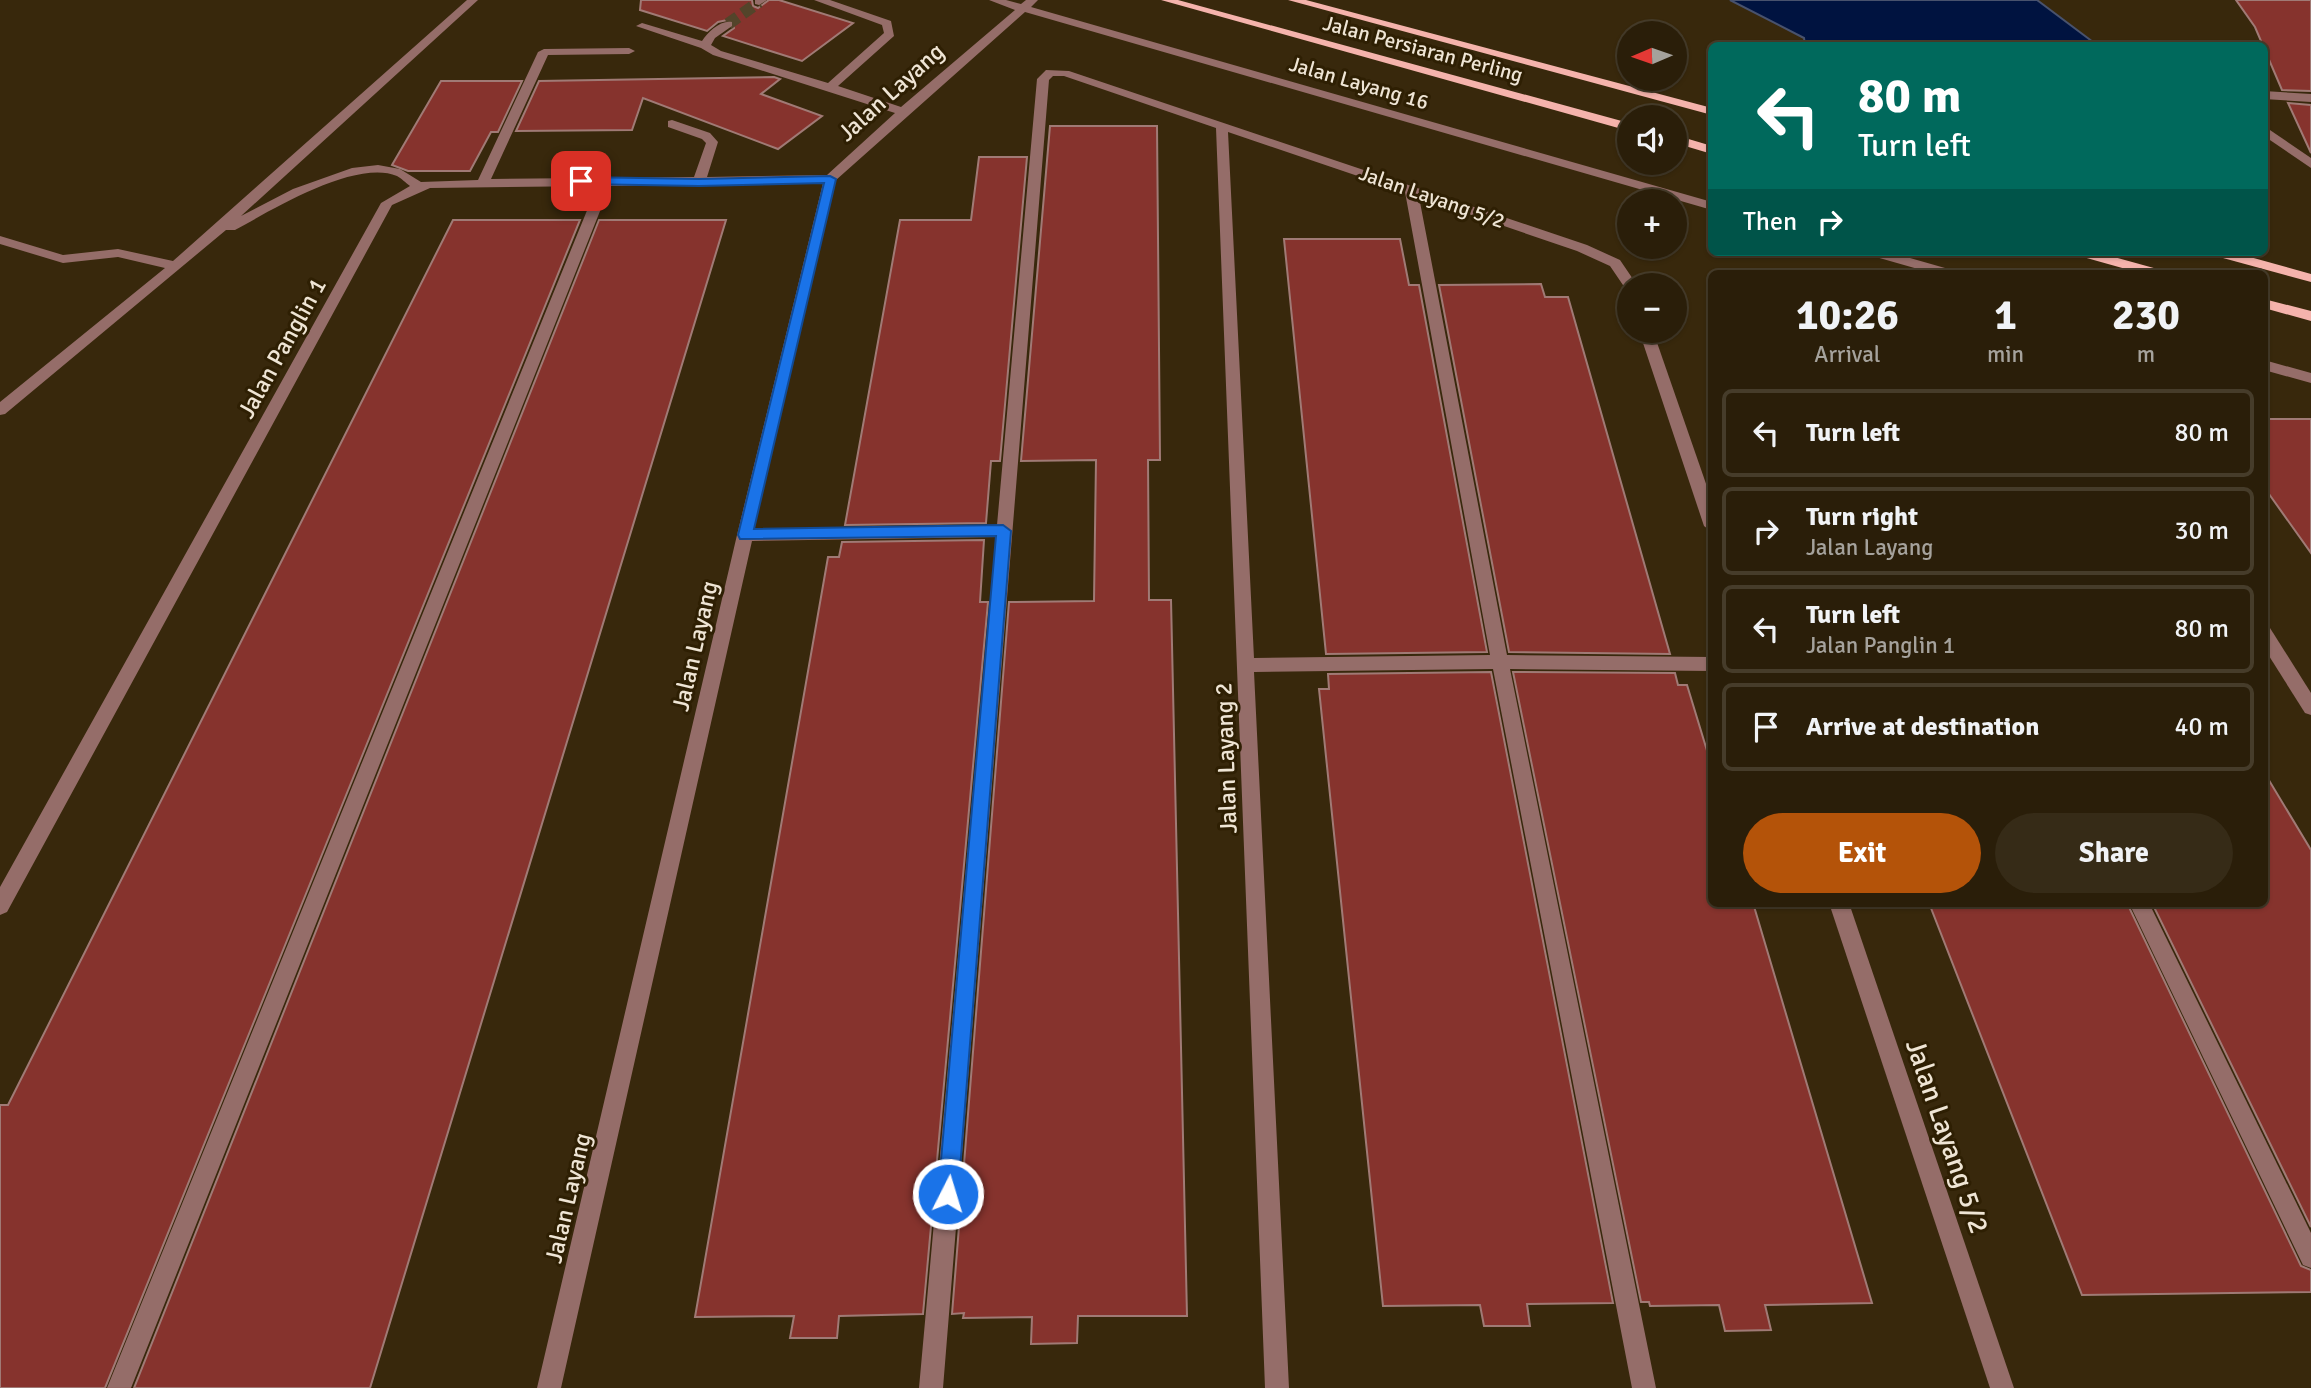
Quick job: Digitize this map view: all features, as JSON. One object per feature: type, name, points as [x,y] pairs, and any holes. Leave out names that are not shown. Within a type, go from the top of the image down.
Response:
[{"type":"main road","name":"Jalan Persiaran Perling","points":[[1166,0],[1617,124]]},
{"type":"main road","name":"Jalan Persiaran Perling","points":[[1293,0],[1708,111]]},
{"type":"main road","points":[[1687,142],[1708,148]]},
{"type":"main road","points":[[2095,256],[2145,270]]},
{"type":"main road","points":[[2231,256],[2311,278]]},
{"type":"main road","points":[[2268,304],[2311,316]]},
{"type":"street","points":[[0,410],[209,238],[473,0]]},
{"type":"street","points":[[819,0],[887,23],[890,34],[830,87]]},
{"type":"street","name":"Jalan Layang 16","points":[[994,0],[1029,4],[1708,205]]},
{"type":"street","name":"Jalan Layang","points":[[549,1388],[745,535],[830,179],[903,112],[1029,4]]},
{"type":"street","points":[[705,46],[711,36],[728,24]]},
{"type":"street","points":[[642,26],[705,46],[717,53],[903,112]]},
{"type":"street","points":[[483,183],[544,52],[629,51]]},
{"type":"street","name":"Jalan Layang 5/2","points":[[1003,531],[1043,79],[1050,72],[1065,73],[1582,248],[1615,263],[1622,273]]},
{"type":"street","points":[[2268,94],[2311,98]]},
{"type":"street","points":[[672,124],[706,136],[712,142],[699,182]]},
{"type":"street","name":"Jalan Layang 2","points":[[1222,125],[1277,1388]]},
{"type":"street","points":[[2268,133],[2311,164]]},
{"type":"street","points":[[209,238],[328,179],[359,170],[396,172],[412,178],[419,186]]},
{"type":"street","name":"Jalan Panglin 1","points":[[0,906],[387,203],[419,186],[606,180],[699,182],[830,179]]},
{"type":"street","points":[[119,1388],[606,180]]},
{"type":"street","points":[[1411,190],[1500,662],[1644,1388]]},
{"type":"street","points":[[0,240],[63,259],[118,253],[176,266]]},
{"type":"street","points":[[1888,256],[1937,270]]},
{"type":"street","points":[[1650,343],[1708,514]]},
{"type":"street","points":[[2268,366],[2311,379]]},
{"type":"street","points":[[745,535],[1003,531],[932,1388]]},
{"type":"street","points":[[2272,658],[2311,708]]},
{"type":"street","points":[[1247,665],[1500,662],[1708,664]]},
{"type":"street","name":"Jalan Layang 5/2","points":[[1840,907],[2002,1388]]},
{"type":"street","points":[[2141,907],[2311,1257]]},
{"type":"water","points":[[1730,0],[2037,0],[2093,42],[1805,42],[1804,38]]},
{"type":"building","points":[[641,0],[752,0],[753,6],[758,8],[769,0],[779,0],[853,23],[802,61],[723,36],[734,28],[732,19],[718,22],[707,31],[640,10]]},
{"type":"building","points":[[2236,0],[2311,0],[2311,91],[2282,90],[2268,57],[2268,42],[2261,42],[2255,27]]},
{"type":"building","points":[[780,79],[761,94],[822,116],[778,149],[643,98],[632,130],[516,131],[539,81]]},
{"type":"building","points":[[441,81],[522,81],[498,132],[491,132],[470,171],[408,171],[392,165]]},
{"type":"building","points":[[2288,103],[2311,105],[2311,153]]},
{"type":"building","points":[[1050,126],[1157,126],[1160,460],[1148,460],[1149,600],[1171,600],[1187,1316],[1078,1316],[1077,1343],[1031,1344],[1032,1317],[963,1318],[964,1313],[952,1314],[1009,602],[1094,601],[1096,460],[1021,461]]},
{"type":"building","points":[[979,157],[1027,157],[1000,461],[991,461],[986,523],[845,525],[900,220],[971,220]]},
{"type":"building","points":[[453,220],[580,220],[105,1388],[0,1388],[0,1105],[8,1105]]},
{"type":"building","points":[[599,220],[726,220],[370,1388],[134,1388]]},
{"type":"building","points":[[1284,239],[1400,239],[1409,285],[1419,285],[1487,652],[1326,654]]},
{"type":"building","points":[[1541,284],[1545,297],[1568,297],[1670,654],[1509,652],[1439,285]]},
{"type":"building","points":[[2268,419],[2311,419],[2311,553],[2268,493]]},
{"type":"building","points":[[984,540],[980,602],[988,602],[923,1314],[839,1316],[837,1338],[790,1338],[794,1316],[695,1317],[828,557],[839,557],[842,542]]},
{"type":"building","points":[[1491,672],[1613,1303],[1527,1304],[1530,1326],[1484,1326],[1480,1305],[1383,1306],[1319,689],[1329,689],[1328,674]]},
{"type":"building","points":[[1513,672],[1675,673],[1678,685],[1687,685],[1708,754],[1708,907],[1754,907],[1872,1303],[1765,1305],[1771,1330],[1725,1331],[1719,1305],[1650,1306],[1649,1302],[1641,1302]]},
{"type":"building","points":[[2268,779],[2311,850],[2311,1227],[2154,907],[2268,907]]},
{"type":"building","points":[[1931,907],[2129,907],[2301,1266],[2311,1270],[2311,1292],[2082,1295]]},
{"type":"tunnel","points":[[728,24],[759,2]]},
{"type":"route","points":[[581,181],[830,179],[745,535],[1003,531],[948,1194]]}]
